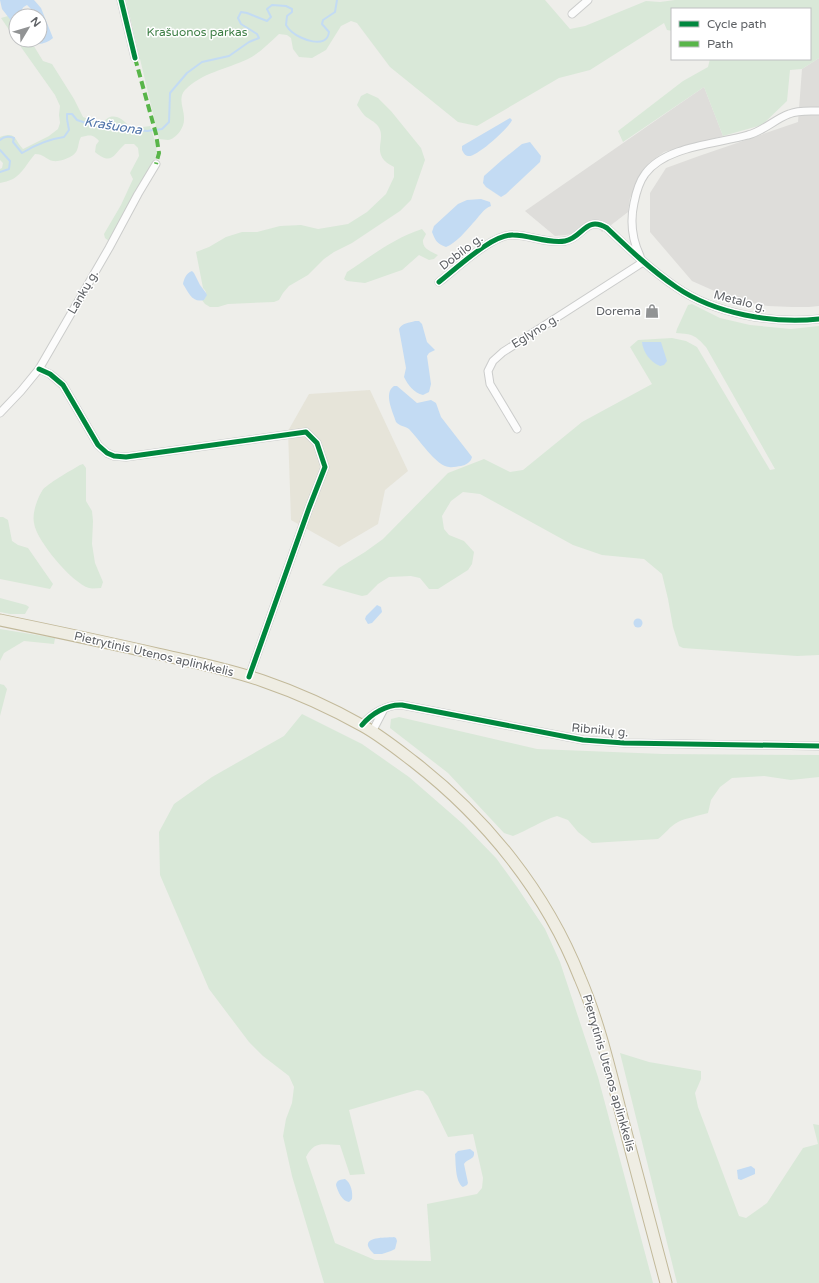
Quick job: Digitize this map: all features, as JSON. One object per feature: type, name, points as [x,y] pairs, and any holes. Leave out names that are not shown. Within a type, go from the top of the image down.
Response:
[{"type":"highway","name":"Pietrytinis Utenos aplinkkelis","points":[[0,620],[171,657],[249,677],[309,699],[362,725],[396,748],[461,803],[518,868],[534,890],[562,936],[581,978],[603,1044],[666,1283]]},
{"type":"street","points":[[121,0],[135,58]]},
{"type":"street","points":[[572,14],[588,0]]},
{"type":"street","points":[[643,262],[635,246],[632,230],[632,210],[636,194],[644,175],[659,160],[682,151],[750,135],[790,113],[800,111],[819,111]]},
{"type":"street","name":"Lankų g.","points":[[0,413],[39,369],[156,164]]},
{"type":"street","name":"Dobilo g.","points":[[439,282],[477,252],[503,236],[516,235],[554,241],[565,241],[591,224],[595,223],[601,224],[607,228],[643,262]]},
{"type":"street","name":"Metalo g.","points":[[643,262],[686,293],[716,307],[741,314],[791,321],[819,318]]},
{"type":"street","name":"Eglyno g.","points":[[517,429],[490,384],[488,371],[493,361],[503,352],[643,262]]},
{"type":"street","points":[[39,369],[50,374],[63,386],[98,445],[107,453],[114,456],[126,457],[306,432],[317,443],[325,467],[249,677]]},
{"type":"street","name":"Ribnikų g.","points":[[362,725],[367,719],[394,704],[583,740],[647,744],[819,746]]},
{"type":"street","points":[[372,732],[384,709]]},
{"type":"shaded area","points":[[819,58],[819,306],[768,306],[741,301],[728,297],[692,281],[650,232],[650,193],[666,168],[798,122],[802,69]]},
{"type":"shaded area","points":[[704,87],[723,136],[664,152],[649,163],[630,198],[628,212],[602,232],[597,226],[586,231],[555,236],[525,211]]},
{"type":"shaded area","points":[[370,390],[408,471],[385,490],[378,524],[339,547],[291,520],[288,431],[309,394]]},
{"type":"green space","name":"Krašuonos parkas","points":[[126,0],[545,0],[570,29],[585,26],[646,1],[819,0],[819,58],[802,69],[790,70],[787,101],[762,125],[723,136],[704,87],[623,142],[618,131],[683,81],[708,67],[710,60],[811,60],[811,8],[671,8],[671,31],[667,30],[664,23],[590,70],[559,78],[477,126],[458,122],[390,67],[357,23],[351,21],[341,26],[326,50],[312,58],[299,57],[293,49],[291,38],[287,35],[279,34],[252,57],[240,63],[206,75],[191,84],[183,93],[181,101],[184,123],[181,130],[174,138],[167,140],[159,139]]},
{"type":"green space","points":[[8,16],[8,28],[1,18]]},
{"type":"green space","points":[[22,48],[35,48],[43,61],[52,64],[74,99],[83,117],[92,120],[104,121],[110,117],[116,117],[123,120],[129,126],[150,126],[156,147],[156,156],[152,168],[109,241],[105,238],[104,234],[121,205],[133,179],[130,173],[139,156],[138,148],[134,144],[125,144],[109,159],[95,152],[96,145],[99,141],[95,137],[81,137],[77,150],[72,156],[62,160],[53,161],[35,154],[16,177],[0,183],[0,169],[2,168],[3,163],[0,160],[0,137],[10,135],[14,137],[23,149],[49,136],[58,129],[60,123],[60,106],[55,95]]},
{"type":"green space","points":[[367,93],[378,98],[391,111],[421,148],[425,160],[411,200],[400,211],[352,243],[324,259],[308,275],[289,286],[279,300],[274,302],[228,304],[218,307],[210,307],[205,304],[202,300],[204,300],[206,293],[203,288],[196,252],[209,247],[226,237],[242,232],[257,232],[280,226],[301,225],[318,229],[348,224],[367,212],[386,194],[394,177],[394,167],[386,162],[380,152],[381,136],[378,126],[365,116],[357,105],[361,96]]},
{"type":"green space","points":[[422,229],[426,234],[423,240],[424,246],[428,250],[438,255],[434,259],[429,260],[419,255],[402,270],[365,283],[347,281],[344,279],[347,272],[383,248],[402,237]]},
{"type":"green space","points":[[692,304],[720,318],[750,325],[791,329],[819,326],[819,655],[797,656],[683,648],[679,646],[673,627],[662,574],[644,559],[602,555],[573,545],[480,494],[463,492],[451,501],[442,516],[444,529],[449,535],[464,541],[474,552],[472,564],[468,570],[438,589],[429,589],[420,578],[411,576],[389,577],[378,584],[367,595],[362,596],[322,585],[339,568],[383,539],[448,473],[484,459],[510,472],[523,470],[582,422],[652,384],[630,347],[638,340],[672,338],[686,341],[697,347],[770,470],[775,469],[706,347],[693,336],[676,333],[688,305]]},
{"type":"green space","points":[[83,464],[86,468],[86,501],[92,511],[92,544],[95,563],[103,582],[101,588],[90,588],[82,584],[65,570],[41,540],[34,523],[35,507],[44,488]]},
{"type":"green space","points":[[0,517],[8,520],[12,541],[18,545],[28,548],[53,584],[50,589],[0,579]]},
{"type":"green space","points":[[0,598],[29,607],[25,614],[0,612]]},
{"type":"green space","points":[[0,629],[55,638],[54,644],[24,641],[4,653],[0,661]]},
{"type":"green space","points":[[0,684],[4,685],[7,689],[0,716]]},
{"type":"green space","points":[[302,714],[362,744],[409,777],[463,824],[496,858],[517,887],[545,929],[560,962],[598,1077],[653,1283],[324,1283],[292,1176],[283,1136],[286,1119],[292,1103],[294,1087],[289,1076],[263,1056],[249,1042],[209,989],[160,875],[159,832],[174,804],[212,777],[284,736]],"holes":[[[417,1090],[423,1091],[428,1096],[448,1137],[473,1134],[483,1178],[482,1188],[477,1194],[427,1204],[431,1261],[375,1260],[335,1243],[306,1157],[316,1146],[324,1144],[340,1145],[350,1175],[365,1174],[349,1110]]]},
{"type":"green space","points":[[399,717],[537,749],[663,754],[819,755],[819,777],[791,780],[764,776],[732,778],[720,787],[711,800],[708,813],[678,822],[658,839],[592,843],[578,832],[568,820],[557,816],[545,820],[513,836],[504,833],[448,773],[390,728],[391,719]]},
{"type":"green space","points":[[620,1053],[649,1062],[701,1071],[701,1079],[695,1093],[698,1107],[739,1216],[746,1218],[767,1203],[803,1148],[818,1144],[813,1124],[819,1125],[819,1283],[677,1283]]},
{"type":"water","points":[[0,0],[34,0],[41,8],[30,8],[27,5],[23,8],[8,8],[8,17],[2,9]]},
{"type":"water","points":[[48,26],[53,38],[48,41]]},
{"type":"water","points":[[510,118],[512,120],[510,124],[485,147],[472,155],[467,156],[464,154],[462,146]]},
{"type":"water","points":[[530,142],[541,156],[540,162],[501,197],[486,187],[483,183],[484,176],[522,144]]},
{"type":"water","points":[[481,199],[490,202],[491,206],[483,211],[453,243],[446,247],[438,243],[432,232],[434,226],[458,204],[467,200]]},
{"type":"water","points":[[192,271],[207,295],[204,300],[200,301],[194,299],[183,284],[187,275]]},
{"type":"water","points":[[419,321],[422,324],[427,342],[435,350],[427,356],[431,384],[429,392],[423,395],[412,388],[404,377],[406,368],[399,329],[404,324]]},
{"type":"water","points":[[642,342],[661,342],[667,361],[664,365],[660,366],[650,359]]},
{"type":"water","points":[[394,386],[397,386],[417,403],[431,400],[436,403],[441,417],[472,457],[469,462],[463,466],[449,467],[444,465],[433,457],[409,429],[396,422],[389,398],[389,393]]},
{"type":"water","points":[[377,605],[381,607],[382,612],[372,623],[368,624],[365,619],[366,616]]},
{"type":"water","points":[[636,619],[640,619],[642,623],[640,627],[636,627],[634,625],[634,621]]},
{"type":"water","points":[[470,1149],[474,1152],[474,1155],[464,1164],[468,1183],[463,1187],[460,1185],[457,1177],[455,1154],[458,1151]]},
{"type":"water","points":[[751,1166],[755,1169],[755,1174],[741,1180],[738,1179],[737,1170]]},
{"type":"water","points":[[345,1179],[349,1183],[352,1191],[352,1199],[349,1202],[342,1198],[336,1185],[338,1181]]},
{"type":"water","points":[[394,1237],[397,1241],[395,1249],[391,1251],[382,1254],[374,1254],[368,1246],[368,1243],[374,1239]]},
{"type":"waterway","name":"Krašuona","points":[[0,140],[7,137],[14,138],[13,142],[22,153],[42,143],[64,137],[69,130],[67,114],[72,114],[77,120],[89,124],[147,131],[162,129],[169,122],[170,93],[187,73],[202,62],[229,56],[249,42],[259,38],[257,34],[241,24],[238,18],[241,12],[267,21],[271,17],[267,9],[272,5],[286,6],[292,9],[292,12],[287,16],[286,25],[289,30],[307,40],[319,42],[324,41],[327,37],[329,32],[322,24],[323,20],[335,12],[337,0]]},
{"type":"waterway","name":"Krašuona","points":[[0,150],[10,161],[9,169],[0,172]]},
{"type":"marked path","points":[[135,58],[156,134],[159,153],[156,164]]},
{"type":"cycle path","points":[[121,0],[135,58]]},
{"type":"cycle path","points":[[439,282],[474,253],[504,236],[519,235],[559,242],[571,239],[584,228],[594,224],[607,228],[649,266],[676,287],[708,304],[745,315],[764,318],[783,320],[819,319]]},
{"type":"cycle path","points":[[39,369],[50,374],[63,385],[98,445],[107,453],[114,456],[126,457],[306,432],[317,443],[325,467],[249,677]]},
{"type":"cycle path","points":[[362,725],[380,710],[391,706],[402,705],[583,740],[624,743],[819,746]]},
{"type":"place","name":"Dorema","points":[[652,311]]}]
